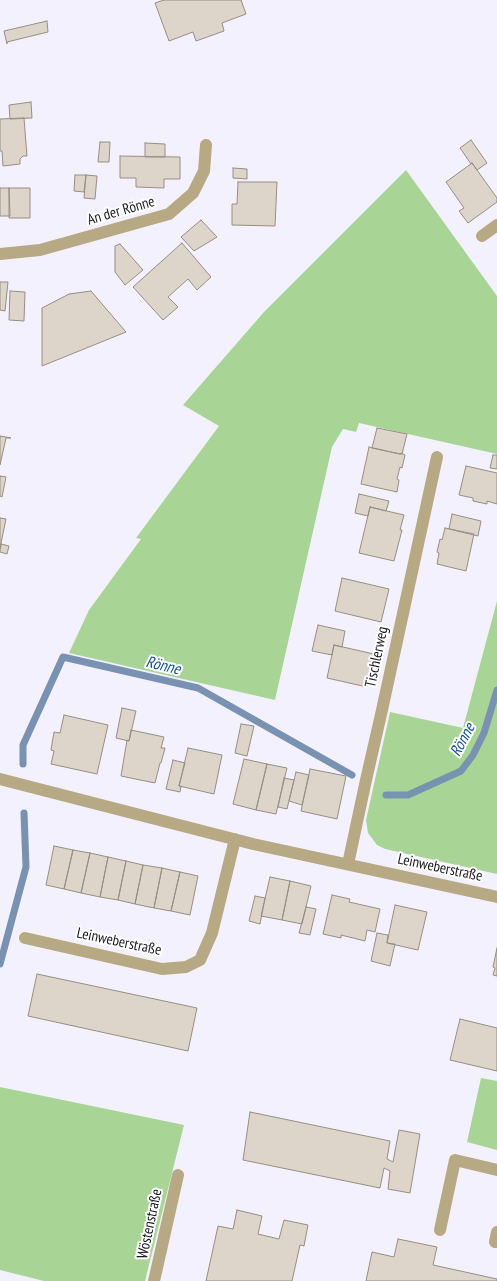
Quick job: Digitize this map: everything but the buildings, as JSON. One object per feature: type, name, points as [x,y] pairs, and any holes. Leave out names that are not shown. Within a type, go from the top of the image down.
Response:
[{"type":"street","name":"An der Rönne","points":[[0,254],[40,250],[169,214],[193,193],[204,171],[206,145]]},
{"type":"street","points":[[482,236],[497,225]]},
{"type":"street","name":"Tischlerweg","points":[[348,864],[437,457]]},
{"type":"street","name":"Leinweberstraße","points":[[0,780],[235,839],[497,897]]},
{"type":"street","name":"Leinweberstraße","points":[[25,938],[162,968],[186,967],[200,960],[212,933],[235,839]]},
{"type":"street","points":[[440,1230],[455,1160],[497,1170]]},
{"type":"street","name":"Wöstenstraße","points":[[154,1281],[178,1175]]},
{"type":"green space","points":[[406,170],[497,296],[497,454],[359,423],[356,432],[343,429],[332,447],[275,700],[69,653],[89,610],[141,539],[136,538],[219,426],[183,405],[264,312]]},
{"type":"green space","points":[[497,601],[497,874],[385,849],[377,845],[368,833],[366,820],[390,712],[463,728]]},
{"type":"green space","points":[[481,1078],[497,1081],[497,1150],[467,1142]]},
{"type":"green space","points":[[0,1087],[184,1125],[145,1281],[44,1281],[0,1270]]},
{"type":"waterway","name":"Rönne","points":[[23,764],[23,745],[63,657],[198,688],[352,775]]},
{"type":"waterway","name":"Rönne","points":[[386,795],[408,795],[461,771],[473,755],[484,733],[497,690]]},
{"type":"waterway","name":"Rönne","points":[[0,964],[26,867],[24,813]]}]
